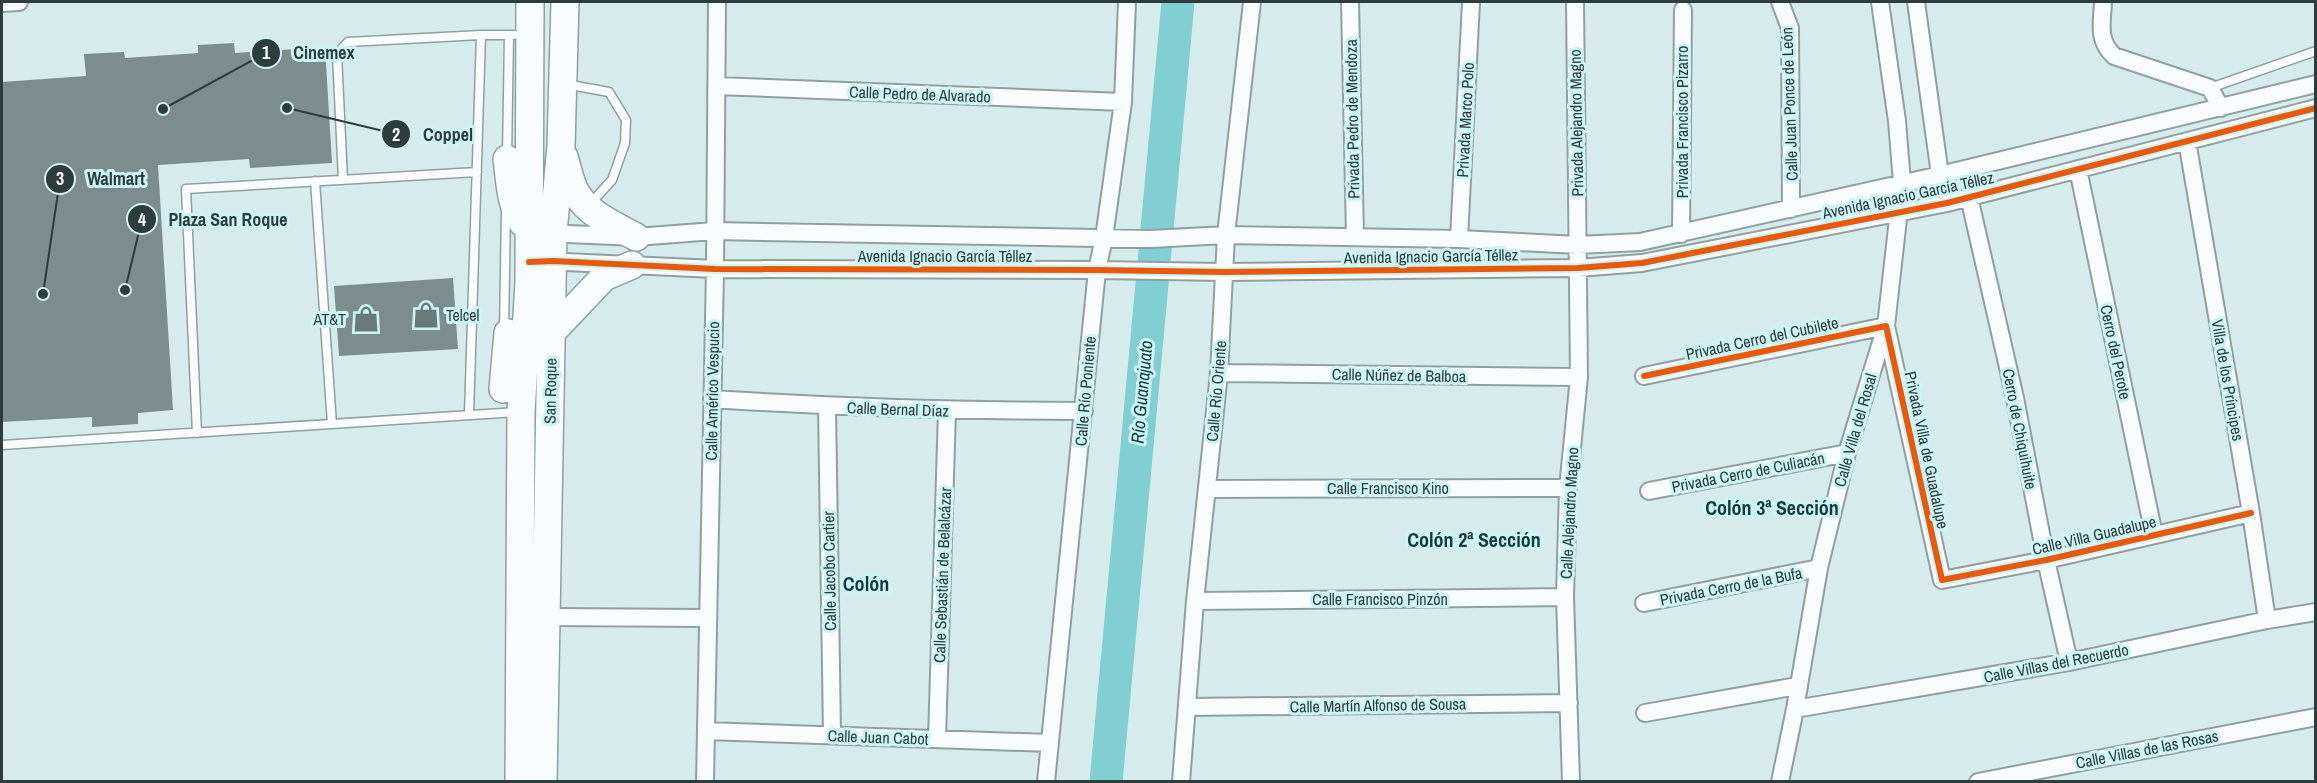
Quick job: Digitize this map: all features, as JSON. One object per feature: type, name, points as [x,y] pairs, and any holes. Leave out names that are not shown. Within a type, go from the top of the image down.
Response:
[{"type":"main road","name":"San Roque","points":[[530,2],[520,35],[541,233]]},
{"type":"main road","name":"San Roque","points":[[543,782],[550,334],[537,269],[541,233],[561,146],[565,2]]},
{"type":"main road","points":[[561,146],[575,192],[587,207],[636,237]]},
{"type":"main road","points":[[507,159],[512,199],[518,215],[541,233]]},
{"type":"main road","points":[[550,334],[604,277],[632,265]]},
{"type":"main road","name":"San Roque","points":[[519,782],[506,403],[509,323],[517,298],[537,269]]},
{"type":"street","points":[[2,3],[20,2]]},
{"type":"street","name":"Calle Américo Vespucio","points":[[705,782],[715,269],[717,2]]},
{"type":"street","name":"Calle Río Poniente","points":[[1046,782],[1084,411],[1123,102],[1126,2]]},
{"type":"street","name":"Calle Río Oriente","points":[[1181,782],[1195,601],[1220,373],[1216,272],[1226,235],[1252,2]]},
{"type":"street","name":"Privada Pedro de Mendoza","points":[[1350,2],[1355,237]]},
{"type":"street","name":"Privada Marco Polo","points":[[1459,239],[1471,2]]},
{"type":"street","name":"Privada Alejandro Magno","points":[[1575,2],[1578,245]]},
{"type":"street","name":"Calle Juan Ponce de León","points":[[1780,2],[1790,28],[1791,208]]},
{"type":"street","name":"Calle Villa del Rosal","points":[[1780,782],[1819,568],[1847,453],[1886,326],[1902,183],[1897,121],[1880,2]]},
{"type":"street","points":[[1916,2],[1940,175]]},
{"type":"street","points":[[2103,2],[2101,37],[2105,47],[2114,56],[2210,88],[2221,108]]},
{"type":"street","name":"Privada Francisco Pizarro","points":[[1681,234],[1683,10]]},
{"type":"street","name":"Avenida Ignacio García Téllez","points":[[541,233],[636,237],[714,231],[1150,239],[1226,235],[1459,239],[1578,245],[1640,242],[1940,175],[2316,84]]},
{"type":"street","name":"Calle Pedro de Alvarado","points":[[717,86],[1123,102]]},
{"type":"street","name":"Avenida Ignacio García Téllez","points":[[537,269],[632,265],[715,269],[1216,272],[1578,268],[1642,263],[1969,197],[2316,108]]},
{"type":"street","name":"Villa de los Príncipes","points":[[2187,141],[2252,513],[2267,620]]},
{"type":"street","name":"Cerro del Perote","points":[[2078,169],[2154,535]]},
{"type":"street","name":"Cerro de Chiquihuite","points":[[1969,197],[2015,398],[2046,560],[2069,662]]},
{"type":"street","name":"Calle Alejandro Magno","points":[[1571,782],[1565,597],[1568,488],[1579,377],[1578,245]]},
{"type":"street","name":"Privada Cerro del Cubilete","points":[[1644,376],[1886,326]]},
{"type":"street","name":"Privada Villa de Guadalupe","points":[[1886,326],[1942,580]]},
{"type":"street","name":"Calle Núñez de Balboa","points":[[1220,373],[1579,377]]},
{"type":"street","name":"Calle Bernal Díaz","points":[[712,399],[827,407],[947,411],[1084,411]]},
{"type":"street","name":"Calle Jacobo Cartier","points":[[827,407],[832,735]]},
{"type":"street","name":"Calle Sebastián de Belalcázar","points":[[937,739],[947,411]]},
{"type":"street","name":"Privada Cerro de Culiacán","points":[[1649,491],[1847,453]]},
{"type":"street","name":"Calle Francisco Kino","points":[[1208,489],[1568,488]]},
{"type":"street","name":"Calle Villa Guadalupe","points":[[1942,580],[2046,560],[2252,513]]},
{"type":"street","name":"Privada Cerro de la Bufa","points":[[1644,603],[1819,568]]},
{"type":"street","name":"Calle Francisco Pinzón","points":[[1195,601],[1565,597]]},
{"type":"street","name":"Calle Villas del Recuerdo","points":[[1795,709],[2069,662],[2267,620],[2316,612]]},
{"type":"street","points":[[546,617],[708,618]]},
{"type":"street","points":[[1645,714],[1797,687]]},
{"type":"street","name":"Calle Martín Alfonso de Sousa","points":[[1186,707],[1569,703]]},
{"type":"street","name":"Calle Villas de las Rosas","points":[[1978,782],[2316,717]]},
{"type":"street","name":"Calle Juan Cabot","points":[[706,731],[1049,743]]},
{"type":"lane","points":[[469,416],[481,35]]},
{"type":"lane","points":[[2,445],[469,416],[506,403],[507,159],[520,35],[348,42],[337,54],[343,180]]},
{"type":"lane","points":[[2210,88],[2316,51]]},
{"type":"lane","points":[[563,84],[609,92],[626,120],[625,143],[612,180],[587,207]]},
{"type":"lane","points":[[197,433],[186,189],[477,172]]},
{"type":"lane","points":[[315,181],[332,424]]},
{"type":"building","points":[[234,43],[235,53],[325,47],[332,163],[250,168],[249,159],[158,165],[173,410],[138,413],[138,424],[92,427],[92,417],[2,422],[2,82],[86,76],[84,54],[124,52],[125,58],[198,53],[198,45]]},
{"type":"building","points":[[453,278],[458,349],[339,356],[334,286]]},
{"type":"waterway","name":"Río Guanajuato","points":[[1106,782],[1178,2]]},
{"type":"cycle path","points":[[529,262],[553,261],[715,269],[1224,272],[1578,268],[1642,263],[1947,203],[2316,108]]},
{"type":"cycle path","points":[[1644,376],[1886,326],[1942,580],[2046,560],[2251,513]]},
{"type":"place","name":"Coppel","points":[[287,108]]},
{"type":"place","name":"Cinemex","points":[[163,109]]},
{"type":"place","name":"Plaza San Roque","points":[[125,290]]},
{"type":"place","name":"Walmart","points":[[43,294]]},
{"type":"place","name":"Telcel","points":[[426,315]]},
{"type":"place","name":"AT&T","points":[[366,319]]},
{"type":"district","name":"Colón 3ª Sección","points":[[1772,508]]},
{"type":"district","name":"Colón 2ª Sección","points":[[1474,540]]},
{"type":"district","name":"Colón","points":[[866,584]]}]
